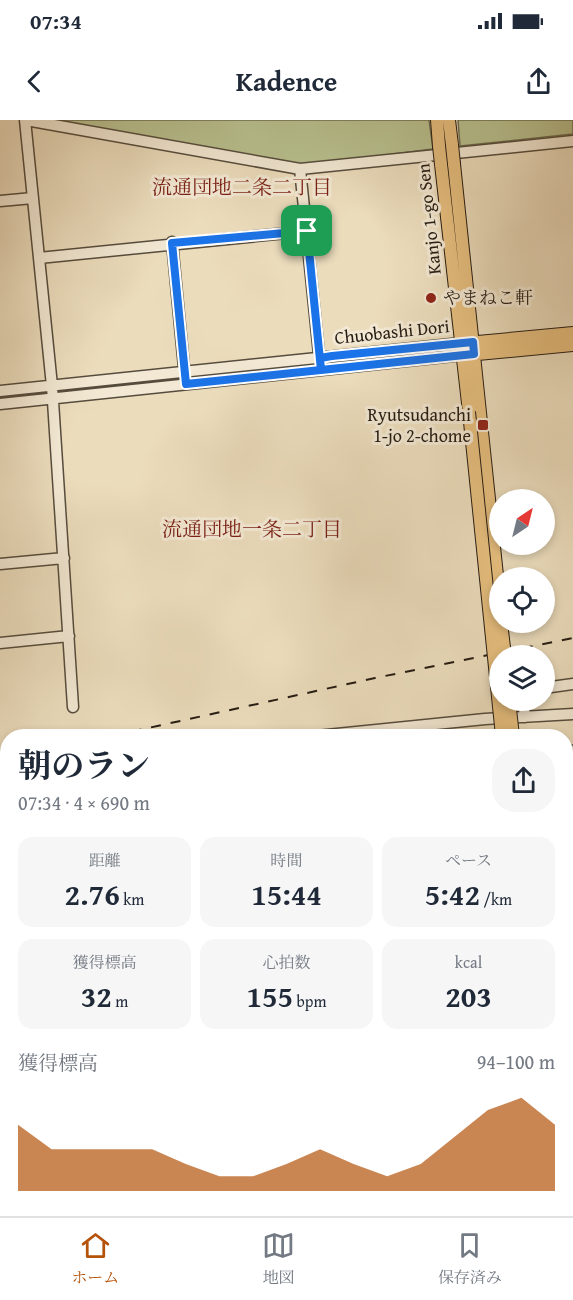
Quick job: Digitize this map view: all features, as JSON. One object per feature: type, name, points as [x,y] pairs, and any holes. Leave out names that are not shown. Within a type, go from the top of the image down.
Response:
[{"type":"main road","name":"Kanjo 1-go Sen","points":[[444,124],[474,411]]},
{"type":"main road","name":"Chuobashi Dori","points":[[468,349],[573,333]]},
{"type":"main road","name":"Chuobashi Dori","points":[[468,349],[573,345]]},
{"type":"main road","points":[[474,411],[495,567]]},
{"type":"main road","points":[[474,411],[501,729]]},
{"type":"main road","points":[[510,711],[512,729]]},
{"type":"street","points":[[73,707],[52,392],[26,120],[300,169],[573,141]]},
{"type":"street","points":[[300,169],[321,370]]},
{"type":"street","points":[[0,201],[33,198]]},
{"type":"street","points":[[39,258],[307,231]]},
{"type":"street","points":[[172,243],[185,378]]},
{"type":"street","name":"Chuobashi Dori","points":[[0,404],[52,392],[185,378],[320,358],[468,349]]},
{"type":"street","name":"Chuobashi Dori","points":[[185,378],[321,370],[468,349]]},
{"type":"street","name":"Chuobashi Dori","points":[[0,391],[52,392]]},
{"type":"street","points":[[0,564],[64,558]]},
{"type":"street","points":[[0,643],[69,636]]},
{"type":"street","points":[[555,686],[573,684]]},
{"type":"street","points":[[525,711],[525,717]]},
{"type":"street","points":[[394,729],[573,714]]},
{"type":"green space","points":[[46,120],[429,120],[433,149],[298,166]]},
{"type":"green space","points":[[458,120],[573,120],[573,134],[460,146]]},
{"type":"railway","points":[[144,729],[375,678],[573,638]]},
{"type":"place","name":"やまねこ軒","points":[[431,298]]},
{"type":"place","name":"Ryutsudanchi 1-jo 2-chome","points":[[483,425]]},
{"type":"district","name":"流通団地二条二丁目","points":[[242,187]]},
{"type":"district","name":"流通団地一条二丁目","points":[[252,529]]},
{"type":"route","points":[[307,231],[172,243],[186,384],[321,370],[320,358],[332,356],[473,342],[474,354],[321,370],[307,231]]}]
